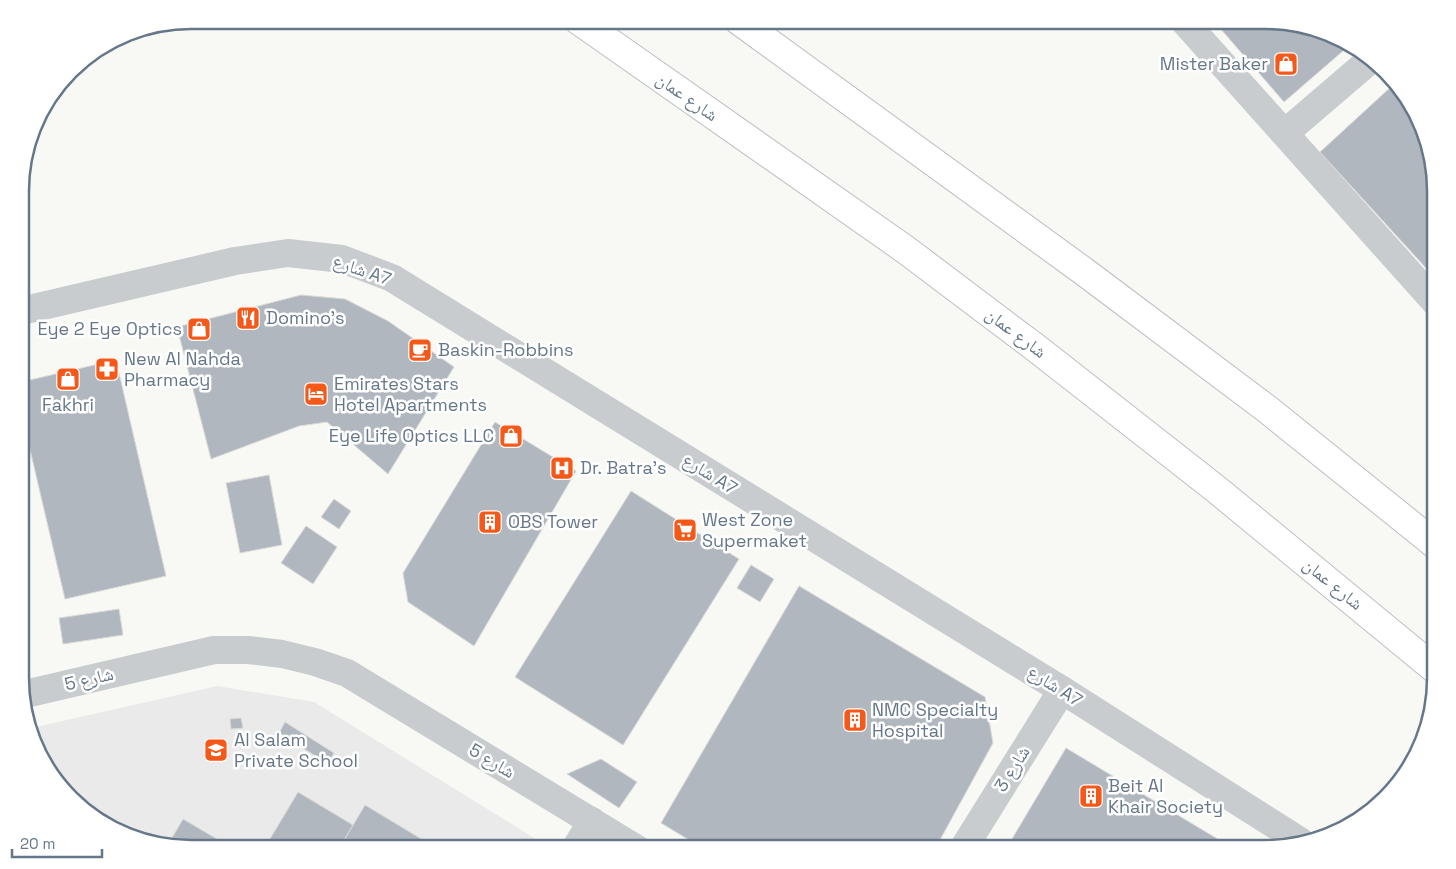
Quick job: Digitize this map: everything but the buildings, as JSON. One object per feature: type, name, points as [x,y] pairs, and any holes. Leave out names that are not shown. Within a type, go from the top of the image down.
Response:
[{"type":"main road","name":"شارع عمان","points":[[591,29],[906,250],[1036,348],[1216,489],[1427,663]]},
{"type":"main road","points":[[750,29],[1086,273],[1267,409],[1427,538]]},
{"type":"street","points":[[1191,29],[1427,293]]},
{"type":"street","points":[[1285,133],[1365,63]]},
{"type":"street","name":"شارع A7","points":[[29,310],[235,261],[288,253],[342,259],[392,278],[1062,690],[1294,837]]},
{"type":"street","name":"شارع 5","points":[[30,693],[214,650],[236,639],[260,634],[285,635],[316,646],[330,655],[347,673],[623,840]]},
{"type":"street","name":"شارع 3","points":[[969,840],[1062,690]]},
{"type":"street","points":[[580,840],[592,821]]},
{"type":"shaded area","name":"Al Salam Private School","points":[[217,686],[314,702],[537,840],[191,840],[149,835],[110,819],[84,800],[56,768],[45,750],[36,727]]},
{"type":"place","name":"Mister Baker","points":[[1286,64]]},
{"type":"place","name":"Domino's","points":[[248,318]]},
{"type":"place","name":"Eye 2 Eye Optics","points":[[199,329]]},
{"type":"place","name":"Baskin-Robbins","points":[[420,350]]},
{"type":"place","name":"New Al Nahda Pharmacy","points":[[107,369]]},
{"type":"place","name":"Fakhri","points":[[68,379]]},
{"type":"place","name":"Emirates Stars Hotel Apartments","points":[[316,394]]},
{"type":"place","name":"Eye Life Optics LLC","points":[[511,436]]},
{"type":"place","name":"Dr. Batra's","points":[[562,468]]},
{"type":"place","name":"OBS Tower","points":[[490,522]]},
{"type":"place","name":"West Zone Supermaket","points":[[685,530]]},
{"type":"place","name":"NMC Specialty Hospital","points":[[855,720]]},
{"type":"place","name":"Al Salam Private School","points":[[216,750]]},
{"type":"place","name":"Beit Al Khair Society","points":[[1091,796]]}]
